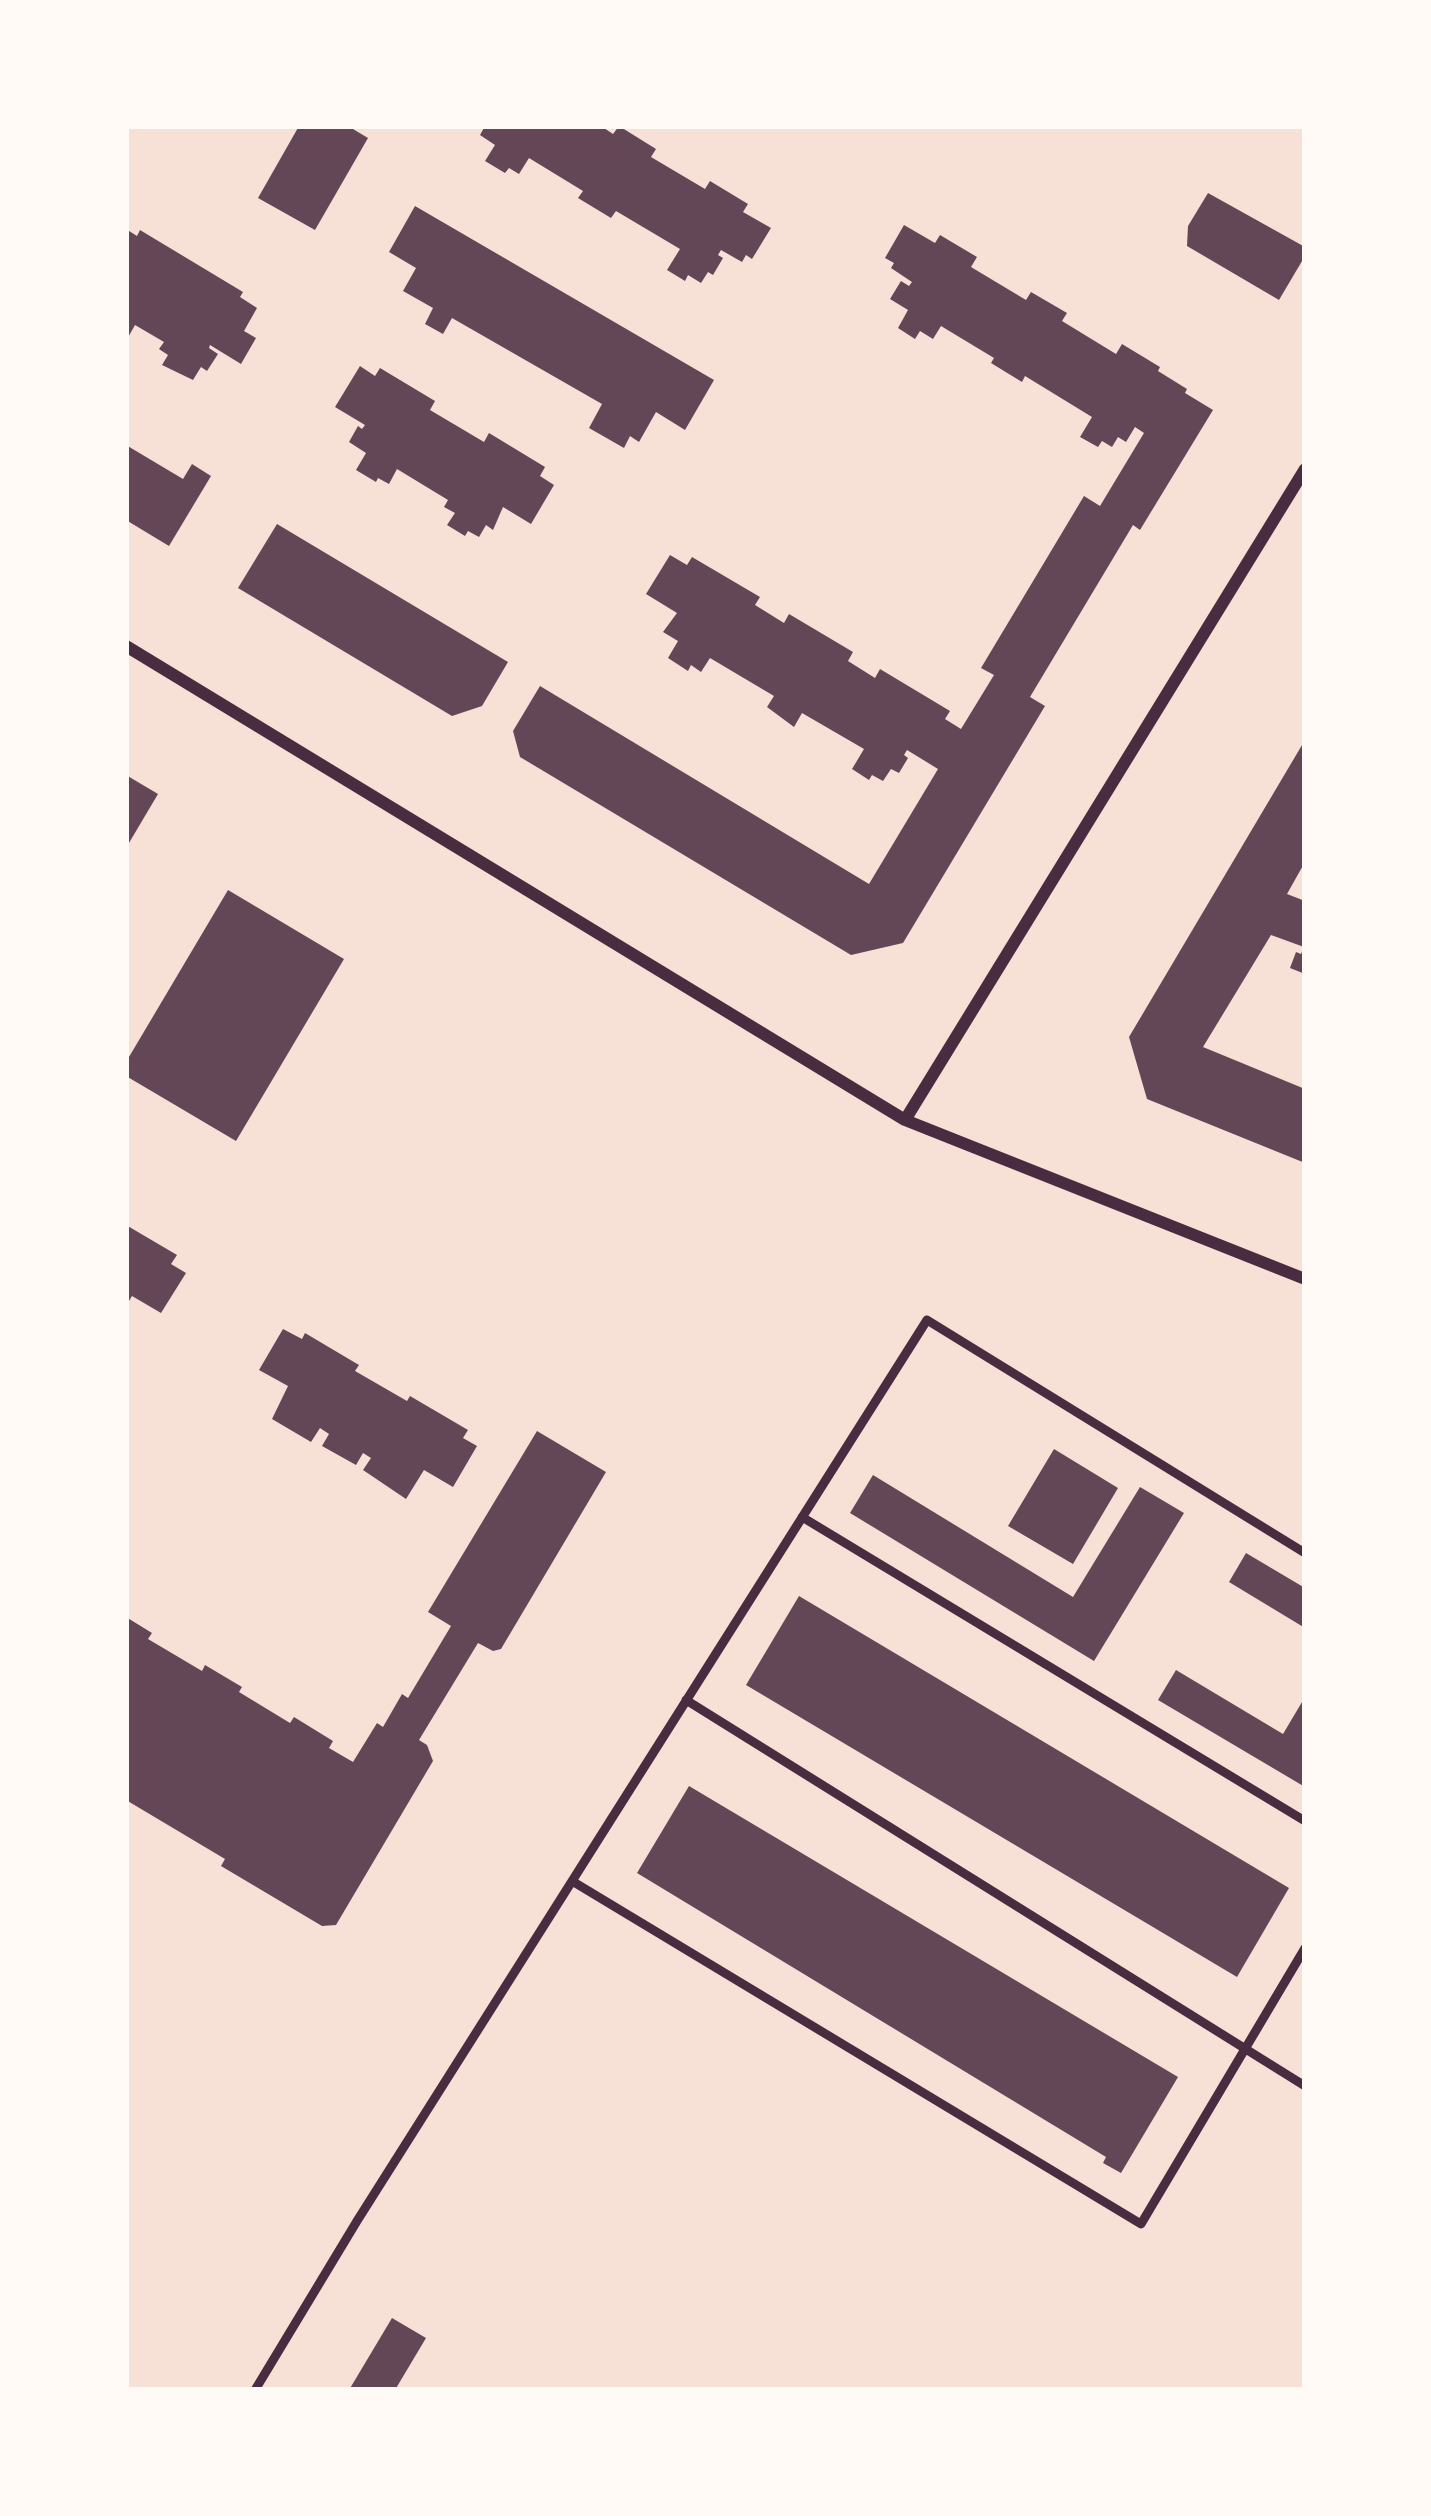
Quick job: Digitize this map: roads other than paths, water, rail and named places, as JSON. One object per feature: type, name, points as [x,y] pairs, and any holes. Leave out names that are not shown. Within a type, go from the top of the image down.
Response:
[{"type":"street","points":[[905,1120],[1305,469]]},
{"type":"street","points":[[126,646],[905,1120],[1305,1279]]},
{"type":"lane","points":[[255,2390],[926,1320],[1305,1553]]},
{"type":"lane","points":[[802,1516],[1305,1821]]},
{"type":"lane","points":[[686,1700],[1305,2086]]},
{"type":"lane","points":[[572,1881],[1142,2224],[1305,1948]]}]
